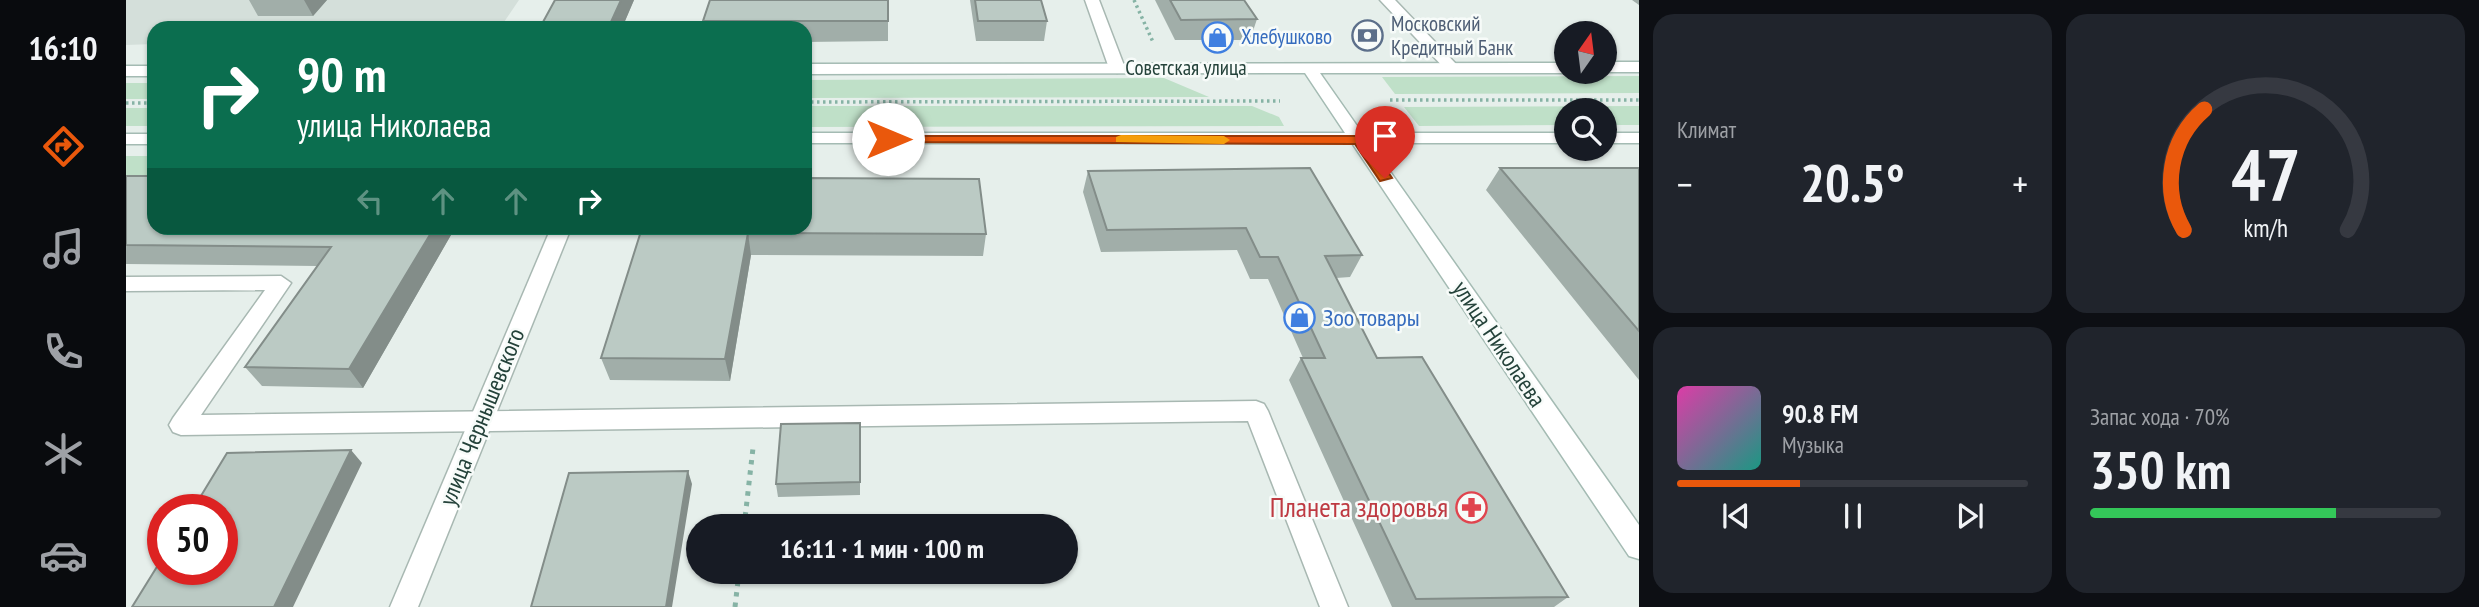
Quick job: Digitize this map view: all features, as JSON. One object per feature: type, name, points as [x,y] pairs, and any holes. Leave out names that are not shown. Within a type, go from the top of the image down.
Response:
[{"type":"main road","points":[[1092,0],[1117,68]]},
{"type":"main road","points":[[1387,0],[1452,68]]},
{"type":"main road","points":[[1617,67],[1639,67]]},
{"type":"main road","name":"улица Николаева","points":[[1309,68],[1639,547]]},
{"type":"main road","name":"Советская улица","points":[[812,69],[1554,68]]},
{"type":"main road","points":[[126,71],[147,71]]},
{"type":"main road","points":[[812,138],[1554,138]]},
{"type":"main road","points":[[1617,138],[1639,138]]},
{"type":"main road","points":[[126,139],[147,139]]},
{"type":"main road","name":"улица Чернышевского","points":[[404,607],[558,235]]},
{"type":"main road","points":[[126,284],[281,283],[181,425],[1256,411],[1334,607]]},
{"type":"path","points":[[1134,0],[1155,46]]},
{"type":"path","points":[[1390,100],[1639,100]]},
{"type":"path","points":[[812,102],[1280,101]]},
{"type":"path","points":[[126,103],[147,103]]},
{"type":"path","points":[[745,514],[756,419]]},
{"type":"path","points":[[735,607],[738,584]]},
{"type":"shaded area","points":[[126,0],[519,0],[505,21],[147,21],[147,44],[126,45]]},
{"type":"green space","points":[[1554,76],[1554,84],[1617,84],[1617,76],[1639,76],[1639,93],[1395,94],[1382,77]]},
{"type":"green space","points":[[1164,78],[1209,97],[812,98],[812,80]]},
{"type":"green space","points":[[126,83],[147,83],[147,99],[126,99]]},
{"type":"green space","points":[[812,106],[1252,106],[1279,117],[1284,126],[812,127]]},
{"type":"green space","points":[[1554,106],[1554,125],[1419,126],[1404,107]]},
{"type":"green space","points":[[1617,106],[1639,106],[1639,125],[1617,125]]},
{"type":"green space","points":[[126,108],[147,108],[147,126],[126,126]]},
{"type":"green space","points":[[126,156],[147,156],[147,175],[126,175]]},
{"type":"building","points":[[555,0],[621,0],[611,21],[544,21]]},
{"type":"building","points":[[710,0],[888,0],[888,21],[703,21]]},
{"type":"building","points":[[975,0],[1041,0],[1047,21],[978,21]]},
{"type":"building","points":[[1170,0],[1244,0],[1257,19],[1181,20]]},
{"type":"building","points":[[1310,168],[1362,255],[1325,256],[1377,358],[1422,357],[1568,597],[1416,599],[1301,358],[1325,358],[1278,257],[1260,257],[1246,228],[1107,230],[1088,171]]},
{"type":"building","points":[[1500,168],[1639,168],[1639,331]]},
{"type":"building","points":[[126,176],[147,176],[147,235],[430,235],[349,369],[245,367],[331,247],[126,245]]},
{"type":"building","points":[[812,178],[979,179],[986,234],[812,233]]},
{"type":"building","points":[[640,235],[748,235],[725,359],[601,358]]},
{"type":"building","points":[[860,423],[860,482],[776,484],[781,424]]},
{"type":"building","points":[[351,450],[274,607],[132,607],[147,583],[147,585],[238,585],[238,494],[202,494],[227,453]]},
{"type":"building","points":[[688,471],[666,607],[531,607],[569,473]]},
{"type":"slow traffic","points":[[1121,139],[1224,140]]},
{"type":"place","name":"Московский Кредитный Банк","points":[[1368,36]]},
{"type":"place","name":"Хлебушково","points":[[1218,37]]},
{"type":"place","name":"Зоо товары","points":[[1300,318]]},
{"type":"place","name":"Планета здоровья","points":[[1471,507]]},
{"type":"route","points":[[888,139],[1359,140],[1385,178]]}]
